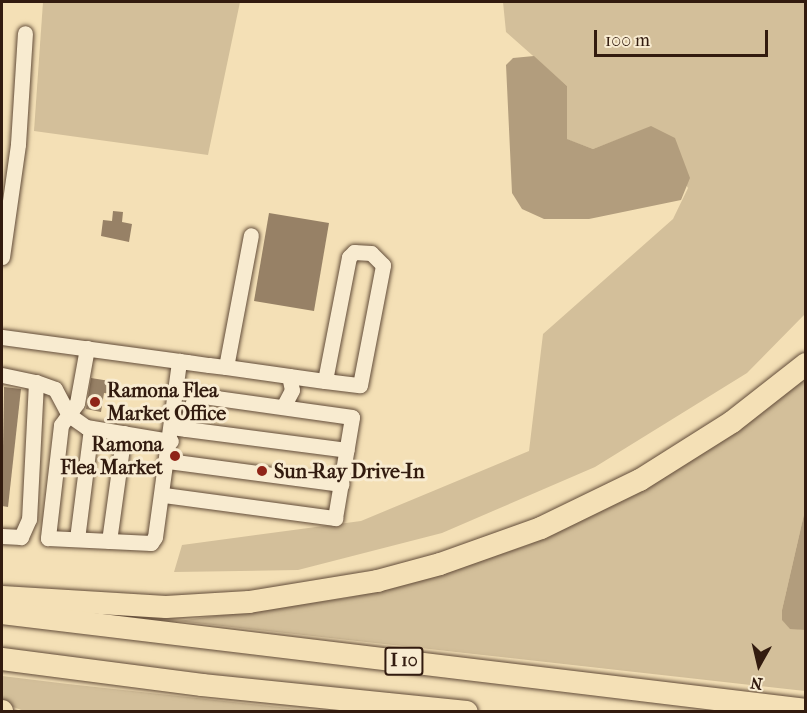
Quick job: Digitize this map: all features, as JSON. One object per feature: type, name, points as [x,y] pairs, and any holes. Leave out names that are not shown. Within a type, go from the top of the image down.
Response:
[{"type":"highway","points":[[2,597],[166,607],[249,602],[377,581],[440,564],[542,528],[640,480],[732,422],[806,364]]},
{"type":"highway","name":"I 10","points":[[2,613],[806,710]]},
{"type":"highway","name":"I 10","points":[[2,659],[202,685],[467,711]]},
{"type":"street","points":[[2,257],[18,144],[25,33]]},
{"type":"street","points":[[226,367],[251,235]]},
{"type":"street","points":[[2,337],[325,381],[360,385],[383,265],[380,256],[354,252],[349,257],[325,381]]},
{"type":"street","points":[[48,538],[61,425],[77,403],[87,348]]},
{"type":"street","points":[[2,536],[151,543],[159,531],[168,461],[176,432],[183,361]]},
{"type":"street","points":[[2,375],[36,382],[55,389],[69,415],[91,428],[124,433],[176,432],[346,450]]},
{"type":"street","points":[[283,407],[292,390],[289,376]]},
{"type":"street","points":[[21,537],[29,519],[36,382]]},
{"type":"street","points":[[164,495],[335,518],[352,417],[195,394],[176,432]]},
{"type":"street","points":[[77,539],[91,428]]},
{"type":"street","points":[[109,541],[124,433]]},
{"type":"street","points":[[168,461],[341,484]]},
{"type":"shaded area","points":[[43,2],[240,2],[208,155],[34,131]]},
{"type":"shaded area","points":[[503,2],[805,2],[805,314],[747,373],[595,467],[442,533],[298,570],[174,572],[182,545],[361,521],[529,451],[543,334],[673,219],[688,188],[651,127],[593,149],[566,139],[567,86],[506,32]]},
{"type":"shaded area","points":[[534,56],[567,86],[567,139],[593,149],[651,126],[675,138],[690,178],[681,200],[589,219],[544,219],[522,209],[512,193],[506,65],[513,58]]},
{"type":"shaded area","points":[[805,376],[805,510],[782,610],[790,628],[805,630],[805,691],[178,621],[347,598],[436,576],[528,545],[569,525]]},
{"type":"shaded area","points":[[805,510],[806,630],[790,629],[782,620],[782,610]]},
{"type":"shaded area","points":[[2,676],[316,711],[27,712],[2,703]]},
{"type":"building","points":[[113,211],[123,212],[122,222],[132,224],[129,242],[101,236],[103,220],[112,221]]},
{"type":"building","points":[[269,213],[329,223],[314,311],[254,301]]},
{"type":"building","name":"Ramona Flea Market Office","points":[[91,378],[116,382],[114,394],[104,393],[101,412],[86,409]]},
{"type":"building","points":[[4,387],[21,389],[8,507],[2,506]]},
{"type":"place","name":"Ramona Flea Market Office","points":[[95,402]]},
{"type":"place","name":"Ramona Flea Market","points":[[175,456]]},
{"type":"place","name":"Sun-Ray Drive-In","points":[[262,471]]}]
